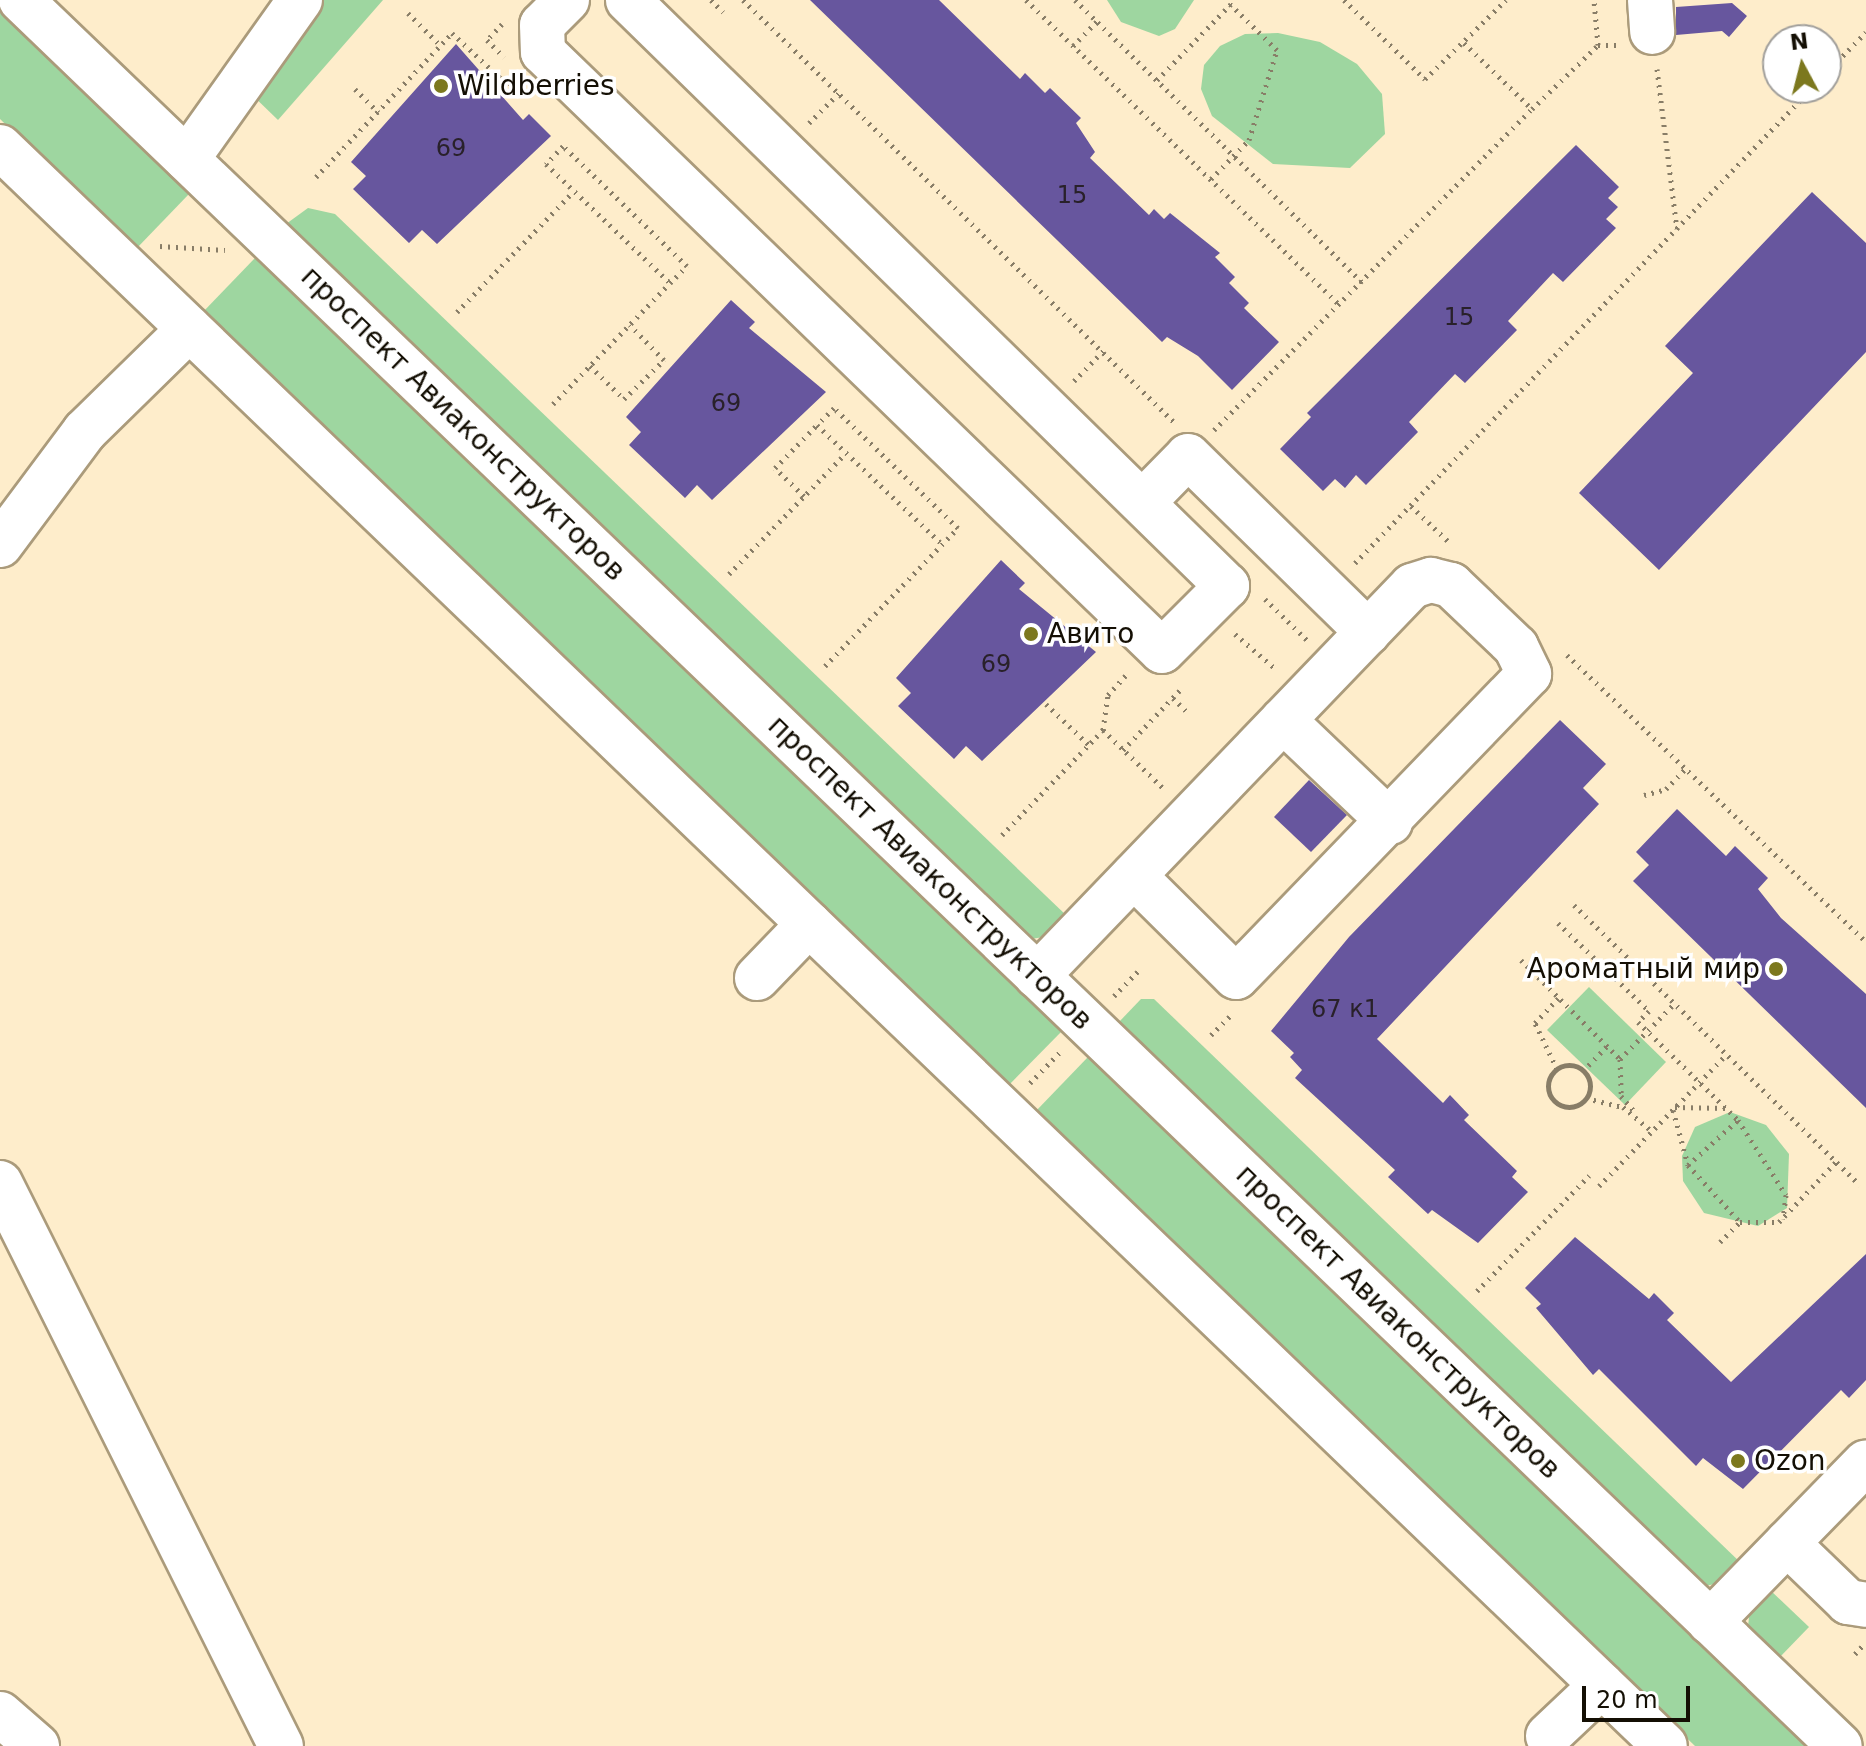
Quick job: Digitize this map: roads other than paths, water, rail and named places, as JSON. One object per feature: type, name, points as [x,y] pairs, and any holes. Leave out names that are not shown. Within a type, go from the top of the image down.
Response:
[{"type":"street","name":"проспект Авиаконструкторов","points":[[21,0],[1840,1746]]},
{"type":"street","points":[[187,159],[300,0]]},
{"type":"street","points":[[567,0],[542,25],[543,52],[1162,651],[1227,586],[628,0]]},
{"type":"street","points":[[0,147],[1665,1746]]},
{"type":"street","points":[[0,545],[85,431],[189,329]]},
{"type":"street","points":[[1143,502],[1188,456],[1368,632]]},
{"type":"street","points":[[1037,976],[1412,586],[1431,580],[1451,585],[1516,647],[1529,674],[1390,822],[1236,977],[1134,876]]},
{"type":"street","points":[[1283,720],[1390,822]]},
{"type":"street","points":[[757,978],[809,924]]},
{"type":"street","points":[[0,1183],[281,1746]]},
{"type":"street","points":[[1710,1622],[1866,1462]]},
{"type":"street","points":[[1787,1543],[1848,1602],[1866,1605]]},
{"type":"street","points":[[1548,1736],[1602,1685]]},
{"type":"street","points":[[0,1714],[37,1746]]},
{"type":"place","name":"Wildberries","points":[[441,86]]},
{"type":"place","name":"Авито","points":[[1031,634]]},
{"type":"place","name":"Ароматный мир","points":[[1776,969]]},
{"type":"place","name":"Ozon","points":[[1738,1461]]}]
